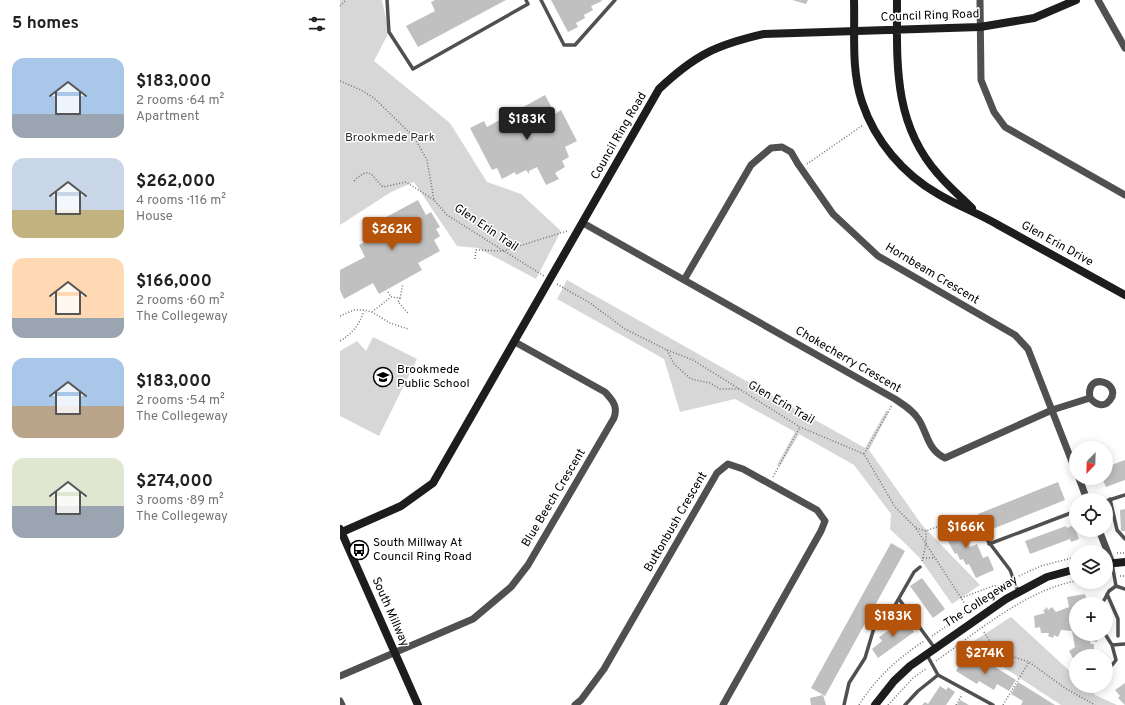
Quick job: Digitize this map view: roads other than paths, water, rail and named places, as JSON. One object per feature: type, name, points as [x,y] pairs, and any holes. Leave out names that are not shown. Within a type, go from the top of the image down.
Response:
[{"type":"street","name":"Glen Erin Drive","points":[[854,0],[853,30],[856,80],[862,103],[886,149],[921,183],[939,195],[977,213],[1125,295]]},
{"type":"street","name":"Glen Erin Drive","points":[[897,0],[898,80],[906,118],[917,143],[937,173],[977,213]]},
{"type":"street","points":[[980,0],[981,80],[994,112],[1005,127],[1125,195]]},
{"type":"street","name":"Council Ring Road","points":[[341,532],[401,506],[433,483],[659,89],[695,58],[716,47],[764,34],[897,28],[980,27],[1034,18],[1076,0]]},
{"type":"street","points":[[1098,0],[1125,48]]},
{"type":"street","name":"Hornbeam Crescent","points":[[684,280],[751,165],[771,148],[782,148],[791,152],[801,169],[833,214],[878,256],[1015,335],[1028,349],[1069,454]]},
{"type":"street","name":"Chokecherry Crescent","points":[[583,223],[895,399],[907,407],[919,419],[936,454],[945,458],[1052,410],[1090,398]]},
{"type":"street","name":"Blue Beech Crescent","points":[[396,653],[473,619],[511,587],[528,564],[614,418],[617,409],[614,401],[605,392],[515,342]]},
{"type":"street","name":"Buttonbush Crescent","points":[[574,705],[581,700],[604,669],[717,473],[728,464],[743,469],[817,510],[825,521],[822,531],[723,705]]},
{"type":"street","name":"South Millway","points":[[341,532],[418,705]]},
{"type":"street","points":[[1113,563],[1125,562]]},
{"type":"street","name":"The Collegeway","points":[[875,705],[894,681],[934,647],[1018,591],[1046,577],[1069,571]]},
{"type":"street","points":[[340,676],[396,653]]},
{"type":"street","points":[[340,701],[342,705]]},
{"type":"lane","points":[[387,0],[389,32],[413,68],[528,4],[526,0]]},
{"type":"lane","points":[[541,0],[564,45],[576,44],[615,0]]},
{"type":"lane","points":[[1113,499],[1125,495]]},
{"type":"lane","points":[[989,544],[1069,514]]},
{"type":"lane","points":[[1113,517],[1117,530],[1125,539]]},
{"type":"lane","points":[[972,520],[1010,570],[1018,591]]},
{"type":"lane","points":[[844,705],[849,683],[865,658],[874,628],[891,612],[914,572],[920,567]]},
{"type":"lane","points":[[1113,576],[1116,586]]},
{"type":"lane","points":[[1116,586],[1125,589]]},
{"type":"lane","points":[[1106,597],[1116,586]]},
{"type":"lane","points":[[1107,594],[1118,619],[1118,636]]},
{"type":"lane","points":[[899,599],[934,647]]},
{"type":"lane","points":[[1109,641],[1116,660],[1113,664]]},
{"type":"lane","points":[[1112,645],[1125,644]]},
{"type":"lane","points":[[927,654],[938,675],[992,705]]},
{"type":"lane","points":[[905,705],[918,691],[938,675]]},
{"type":"place","name":"Brookmede Public School","points":[[383,377]]},
{"type":"place","name":"South Millway At Council Ring Road","points":[[359,550]]},
{"type":"park label","name":"Brookmede Park","points":[[390,138]]}]
